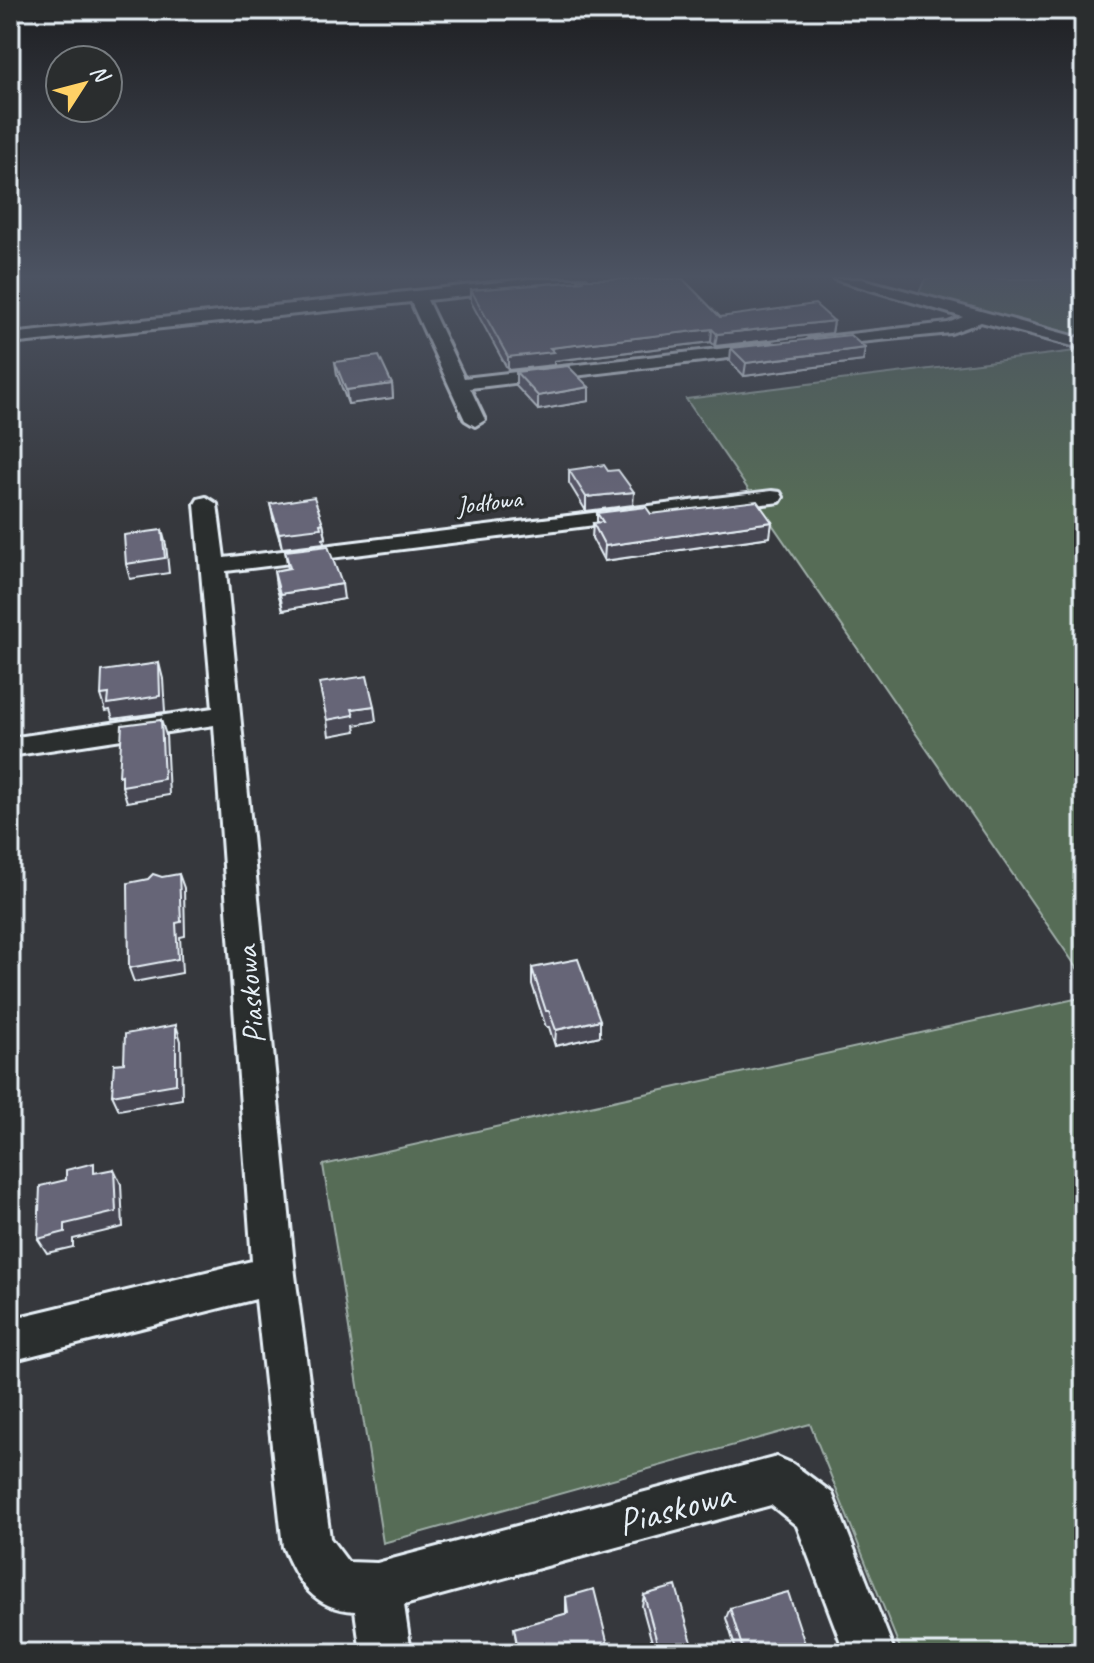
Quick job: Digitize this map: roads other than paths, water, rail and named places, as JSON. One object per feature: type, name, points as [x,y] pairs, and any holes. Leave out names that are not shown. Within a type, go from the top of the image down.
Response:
[{"type":"street","points":[[445,357],[475,420]]},
{"type":"street","points":[[458,384],[699,357]]},
{"type":"street","name":"Jodłowa","points":[[214,566],[772,497]]},
{"type":"street","name":"Piaskowa","points":[[206,504],[214,566],[274,1275],[307,1547],[336,1586],[377,1588],[777,1480],[815,1510],[870,1653]]},
{"type":"street","points":[[10,747],[225,715]]},
{"type":"street","points":[[10,1340],[274,1275]]},
{"type":"street","points":[[377,1588],[386,1653]]}]
